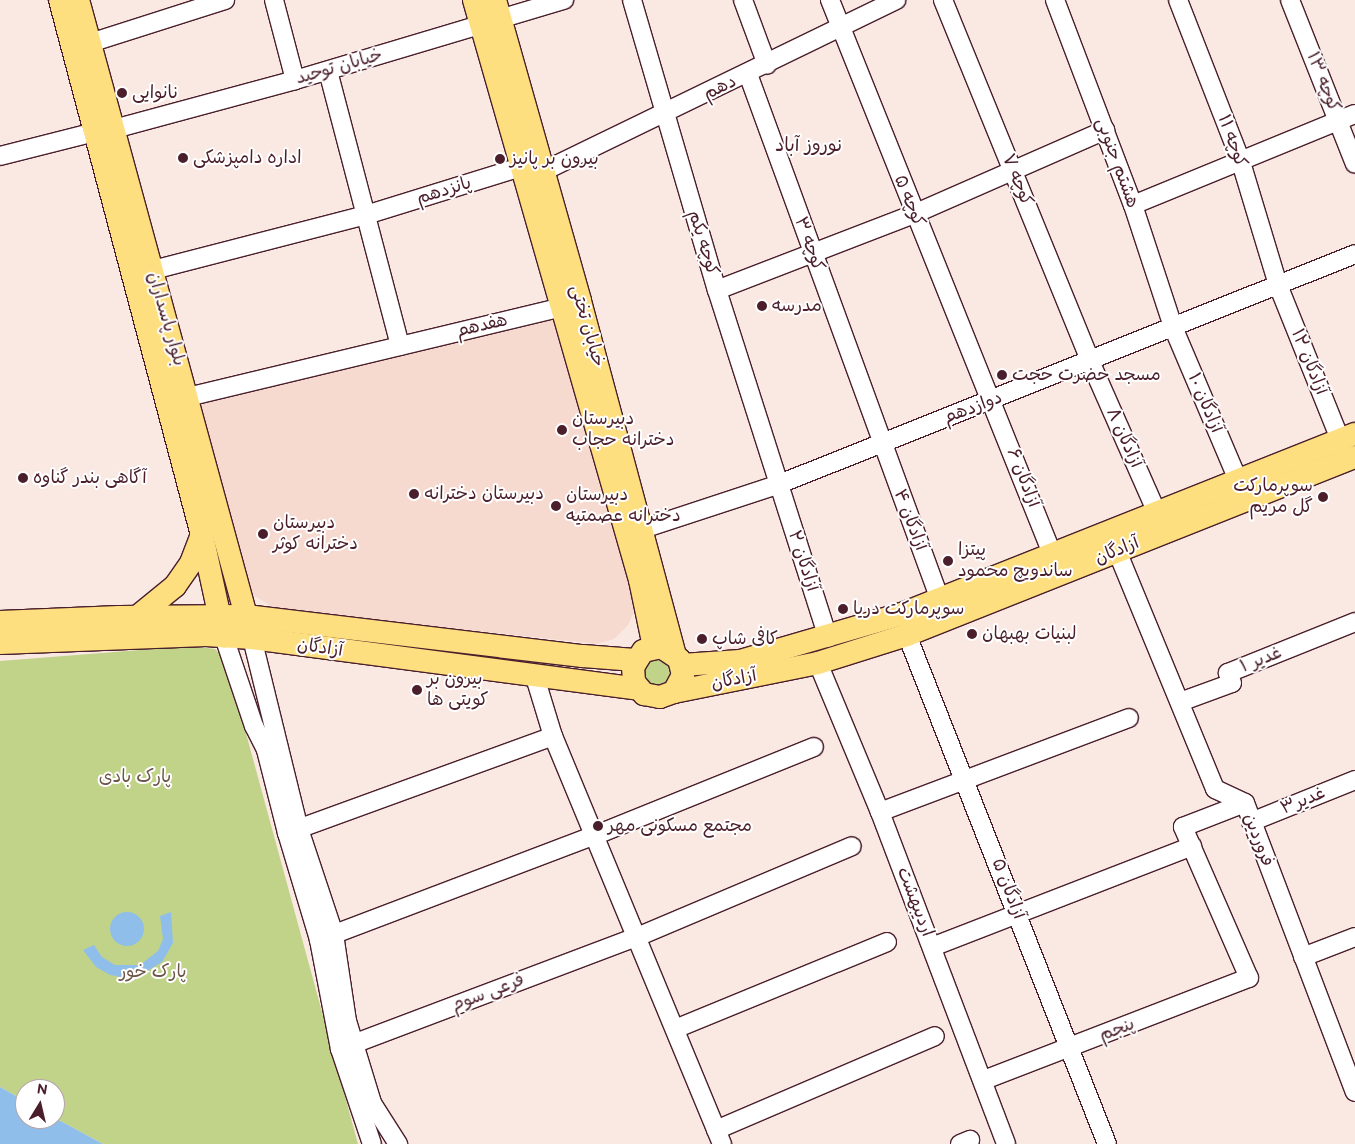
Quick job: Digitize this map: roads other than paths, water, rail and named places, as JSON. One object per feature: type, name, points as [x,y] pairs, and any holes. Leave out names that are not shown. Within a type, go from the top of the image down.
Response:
[{"type":"main road","name":"بلوار پاسداران","points":[[60,0],[153,270],[252,638]]},
{"type":"main road","name":"بلوار پاسداران","points":[[78,0],[90,43],[104,131],[174,434],[202,534],[221,626]]},
{"type":"main road","name":"خیابان تختی","points":[[474,0],[492,16],[532,170],[564,306],[661,656]]},
{"type":"main road","name":"خیابان تختی","points":[[532,170],[643,529],[661,656]]},
{"type":"main road","points":[[174,434],[196,428]]},
{"type":"main road","name":"آزادگان","points":[[0,643],[221,626],[246,616],[583,656],[661,656],[740,661],[828,638],[902,614],[939,597],[1053,556],[1158,515],[1238,480],[1348,436]]},
{"type":"main road","name":"آزادگان","points":[[674,692],[818,662],[907,635],[1355,457]]},
{"type":"main road","points":[[137,617],[175,586],[190,563],[202,534]]},
{"type":"main road","name":"آزادگان","points":[[0,622],[137,617],[221,626],[252,638],[638,689]]},
{"type":"main road","points":[[661,656],[683,675],[674,692],[660,698],[638,689],[632,675],[661,656]]},
{"type":"street","points":[[90,43],[226,0]]},
{"type":"street","points":[[274,0],[295,80]]},
{"type":"street","name":"خیابان توحید","points":[[0,156],[104,131],[295,80],[492,16],[564,0]]},
{"type":"street","name":"کوچه یکم","points":[[632,0],[664,116],[777,485]]},
{"type":"street","points":[[743,0],[766,65]]},
{"type":"street","name":"کوچه ۵","points":[[830,0],[914,214],[993,400]]},
{"type":"street","name":"دهم","points":[[532,170],[664,116],[839,26],[896,0]]},
{"type":"street","name":"کوچه ۷","points":[[943,0],[1090,361]]},
{"type":"street","name":"هشتم جنوبی","points":[[1055,0],[1133,205],[1173,327]]},
{"type":"street","name":"کوچه ۱۱","points":[[1178,0],[1240,159],[1278,285]]},
{"type":"street","name":"کوچه ۱۳","points":[[1290,0],[1355,164]]},
{"type":"street","points":[[328,70],[400,346]]},
{"type":"street","name":"کوچه ۳","points":[[748,74],[880,443]]},
{"type":"street","points":[[1133,205],[1240,159],[1355,114]]},
{"type":"street","points":[[717,290],[812,251],[914,214],[1105,130]]},
{"type":"street","name":"پانزدهم","points":[[153,270],[532,170]]},
{"type":"street","name":"دوازدهم","points":[[643,529],[777,485],[1355,254]]},
{"type":"street","name":"آزادگان ۱۲","points":[[1278,285],[1348,436]]},
{"type":"street","name":"هفدهم","points":[[188,397],[564,306]]},
{"type":"street","name":"آزادگان ۱۰","points":[[1173,327],[1238,480]]},
{"type":"street","name":"آزادگان ۸","points":[[1090,361],[1158,515]]},
{"type":"street","name":"آزادگان ۶","points":[[993,400],[1053,556]]},
{"type":"street","name":"آزادگان ۴","points":[[880,443],[939,597]]},
{"type":"street","name":"آزادگان ۲","points":[[777,485],[828,638]]},
{"type":"street","name":"فروردین","points":[[1118,551],[1216,789],[1245,803],[1355,1092]]},
{"type":"street","name":"غدیر ۱","points":[[1180,702],[1232,683],[1228,673],[1355,622]]},
{"type":"street","points":[[221,626],[254,726],[266,750],[327,937],[347,1021],[372,1103],[398,1144]]},
{"type":"street","name":"آزادگان ۵","points":[[907,635],[1108,1144]]},
{"type":"street","points":[[252,638],[293,831]]},
{"type":"street","name":"اردیبهشت","points":[[818,662],[880,812],[984,1080],[1006,1144]]},
{"type":"street","points":[[534,674],[553,736],[596,835],[719,1137],[935,1036]]},
{"type":"street","points":[[880,812],[1129,718]]},
{"type":"street","points":[[293,831],[553,736]]},
{"type":"street","points":[[327,937],[596,835],[814,747]]},
{"type":"street","name":"غدیر۳","points":[[1251,822],[1355,780]]},
{"type":"street","points":[[932,947],[1192,846],[1183,827],[1245,803]]},
{"type":"street","name":"فرعی سوم","points":[[340,1049],[637,937],[852,846]]},
{"type":"street","name":"پنجم","points":[[984,1080],[1249,978],[1192,846]]},
{"type":"street","points":[[327,937],[340,1049],[372,1144]]},
{"type":"street","points":[[1303,957],[1355,937]]},
{"type":"street","points":[[675,1029],[887,942]]},
{"type":"water","points":[[127,912],[134,913],[139,917],[143,922],[143,936],[139,941],[134,945],[127,946],[120,945],[115,941],[111,936],[110,929],[111,922],[115,917],[120,913]]},
{"type":"water","points":[[171,912],[173,943],[162,962],[141,975],[126,978],[110,975],[96,967],[83,950],[94,945],[102,957],[115,965],[140,965],[158,951],[163,939],[160,916]]},
{"type":"water","points":[[0,1087],[15,1095],[15,1129],[65,1129],[65,1123],[103,1144],[0,1144]]},
{"type":"place","name":"نانوایی","points":[[122,93]]},
{"type":"place","name":"اداره دامپزشکی","points":[[183,158]]},
{"type":"place","name":"بیرون بر پانیز","points":[[500,159]]},
{"type":"place","name":"مدرسه","points":[[762,306]]},
{"type":"place","name":"مسجد حضرت حجت","points":[[1002,375]]},
{"type":"place","name":"دبیرستان دخترانه حجاب","points":[[562,430]]},
{"type":"place","name":"آگاهی بندر گناوه","points":[[23,478]]},
{"type":"place","name":"دبیرستان دخترانه","points":[[414,494]]},
{"type":"place","name":"سوپرمارکت گل مریم","points":[[1323,497]]},
{"type":"place","name":"دبیرستان دخترانه عصمتیه","points":[[556,506]]},
{"type":"place","name":"دبیرستان دخترانه کوثر","points":[[263,534]]},
{"type":"place","name":"پیتزا ساندویچ محمود","points":[[948,561]]},
{"type":"place","name":"سوپرمارکت دریا","points":[[843,609]]},
{"type":"place","name":"لبنیات بهبهان","points":[[972,634]]},
{"type":"place","name":"کافی شاپ","points":[[702,639]]},
{"type":"place","name":"بیرون بر کویتی ها","points":[[417,690]]},
{"type":"place","name":"مجتمع مسکونی مهر","points":[[598,826]]},
{"type":"district","name":"نوروز آباد","points":[[809,146]]},
{"type":"park label","name":"پارک بادی","points":[[135,777]]},
{"type":"park label","name":"پارک خور","points":[[153,972]]}]
